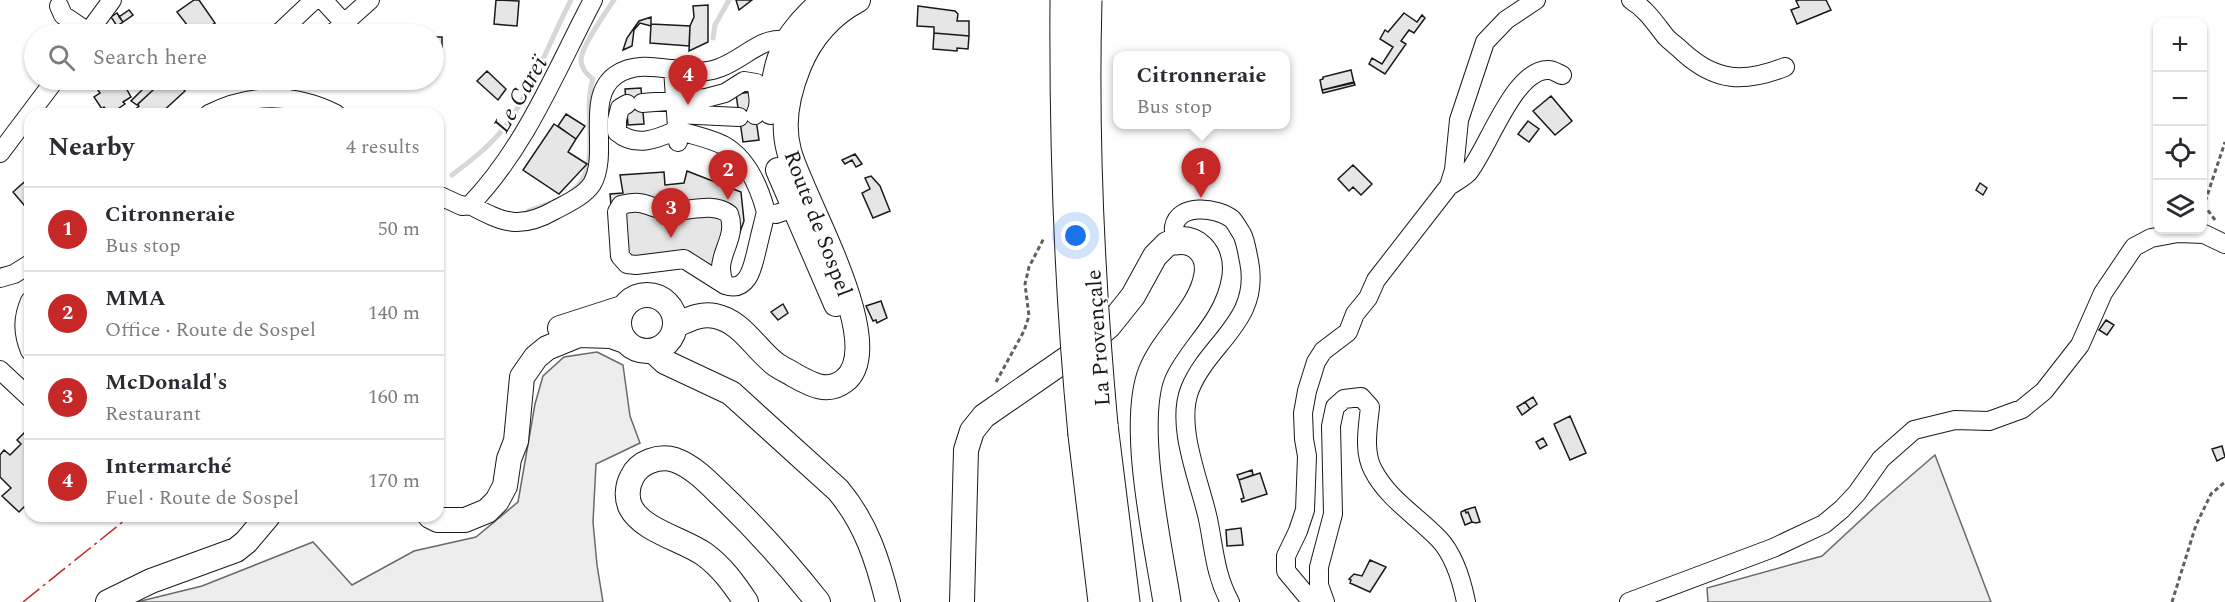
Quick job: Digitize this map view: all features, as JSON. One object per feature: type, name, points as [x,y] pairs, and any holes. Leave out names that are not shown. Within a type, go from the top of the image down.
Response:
[{"type":"highway","name":"La Provençale","points":[[1064,0],[1064,135],[1072,311],[1126,602]]},
{"type":"highway","name":"La Provençale","points":[[1088,0],[1086,122],[1096,335],[1093,430],[1102,602]]},
{"type":"highway","points":[[1167,602],[1147,470],[1145,400],[1155,365],[1170,339],[1194,308],[1209,272],[1208,260],[1198,246],[1190,241],[1176,241]]},
{"type":"main road","name":"Route de Sospel","points":[[822,0],[802,22],[782,52],[772,91],[771,120],[777,166],[793,207],[837,306],[855,330]]},
{"type":"main road","name":"Route de Sospel","points":[[788,43],[828,22],[846,6],[858,0]]},
{"type":"main road","name":"Route de Sospel","points":[[674,331],[698,315],[714,315],[728,320],[775,364],[808,383],[818,387],[831,387],[850,376],[857,356],[850,301],[838,266],[788,150],[786,114],[789,89],[788,43]]},
{"type":"main road","points":[[962,602],[966,450],[972,431],[978,422],[994,408],[1088,344],[1109,326],[1133,296],[1155,256],[1167,244],[1176,241]]},
{"type":"main road","points":[[625,341],[619,325],[622,309],[638,296],[648,294],[667,302],[708,300],[733,308],[765,333],[783,353],[797,376]]},
{"type":"main road","points":[[667,302],[675,317],[674,331],[683,370]]},
{"type":"main road","points":[[510,459],[504,441],[509,375],[515,361],[526,347],[541,335],[622,309]]},
{"type":"main road","points":[[444,520],[465,520],[487,511],[497,501],[505,486],[516,441],[522,377],[536,357],[547,348],[579,335],[611,336],[625,341],[633,348],[653,351],[668,343],[674,331]]},
{"type":"main road","points":[[653,351],[665,362],[731,393],[838,490],[850,504],[867,533],[888,602]]},
{"type":"main road","points":[[746,602],[712,560],[642,521],[635,513],[630,504],[628,492],[630,479],[640,466],[666,459],[683,464],[700,476],[764,537],[818,602]]},
{"type":"main road","points":[[108,602],[151,581],[236,550],[263,522]]},
{"type":"street","points":[[94,24],[112,0]]},
{"type":"street","points":[[289,24],[314,0]]},
{"type":"street","points":[[323,0],[335,24]]},
{"type":"street","points":[[344,24],[370,0]]},
{"type":"street","points":[[470,205],[491,181],[537,111],[593,0]]},
{"type":"street","points":[[1449,186],[1454,170],[1459,120],[1485,42],[1506,20],[1536,0]]},
{"type":"street","points":[[1631,0],[1639,5],[1667,38],[1694,63],[1711,73],[1727,77],[1749,77],[1769,74],[1785,67]]},
{"type":"street","points":[[59,6],[63,15],[75,24]]},
{"type":"street","points":[[444,198],[462,206],[470,205],[496,219],[512,223],[529,222],[581,196],[592,184],[599,167],[600,101],[606,84],[616,75],[631,68],[649,66],[702,72],[718,69],[788,43]]},
{"type":"street","points":[[673,69],[677,122]]},
{"type":"street","points":[[1318,602],[1306,595],[1286,571],[1286,556],[1305,510],[1307,456],[1303,412],[1316,362],[1323,351],[1348,332],[1355,314],[1368,298],[1376,280],[1449,186],[1467,174],[1500,117],[1525,80],[1537,73],[1549,70],[1562,75]]},
{"type":"street","points":[[677,122],[747,116],[759,108],[756,83],[744,81],[725,93],[706,99],[677,122],[657,139],[635,142],[624,138],[617,132],[616,120],[620,108],[634,104],[677,122],[734,153],[754,179],[766,212],[753,271],[741,285],[733,287],[725,285],[684,260],[627,264],[620,256],[618,215],[621,205],[633,202],[648,203],[656,208],[672,211],[717,208],[729,214],[732,232],[720,266],[720,275],[725,285]]},
{"type":"street","points":[[34,108],[47,90]]},
{"type":"street","points":[[280,98],[282,90]]},
{"type":"street","points":[[225,108],[250,99],[280,98],[307,102],[322,108]]},
{"type":"street","points":[[0,153],[24,121]]},
{"type":"street","points":[[766,212],[776,214],[793,207],[801,208],[826,260],[838,266]]},
{"type":"street","points":[[1176,241],[1174,228],[1178,218],[1188,211],[1217,211],[1233,219],[1245,240],[1250,266],[1250,294],[1226,339],[1204,365],[1189,390],[1186,417],[1189,452],[1208,518],[1215,566],[1230,602]]},
{"type":"street","points":[[1629,602],[1773,548],[1824,524],[1850,501],[1881,459],[1914,430],[1955,420],[1989,421],[2022,409],[2044,391],[2080,345],[2103,293],[2134,247],[2151,238],[2178,233],[2204,234],[2225,244]]},
{"type":"street","points":[[0,278],[14,274],[24,268]]},
{"type":"street","points":[[1,373],[24,393]]},
{"type":"street","points":[[1324,602],[1319,585],[1319,567],[1333,514],[1331,426],[1335,407],[1344,399],[1361,397],[1370,407],[1367,445],[1372,469],[1394,498],[1441,541],[1456,569],[1466,602]]},
{"type":"path","points":[[2219,225],[2204,205],[2225,142]]},
{"type":"path","points":[[994,408],[994,389],[1024,331],[1029,316],[1025,284],[1029,267],[1044,238]]},
{"type":"path","points":[[2172,602],[2196,525],[2211,494],[2225,482]]},
{"type":"shaded area","points":[[597,352],[623,365],[630,416],[640,443],[596,464],[593,522],[603,602],[137,602],[202,586],[313,542],[352,585],[414,551],[476,537],[518,502],[535,404],[543,376],[564,357]]},
{"type":"shaded area","points":[[1935,455],[1991,602],[1708,602],[1707,588],[1822,556]]},
{"type":"building","points":[[194,0],[199,0],[215,23],[186,24],[177,12]]},
{"type":"building","points":[[496,0],[519,1],[517,26],[494,24]]},
{"type":"building","points":[[736,0],[752,0],[739,10]]},
{"type":"building","points":[[1826,0],[1831,10],[1797,24],[1791,10],[1799,7],[1796,1]]},
{"type":"building","points":[[708,5],[708,42],[689,51],[690,26],[694,17],[693,6]]},
{"type":"building","points":[[918,6],[955,11],[958,14],[957,21],[969,21],[969,36],[934,33],[934,27],[917,26]]},
{"type":"building","points":[[129,10],[133,15],[123,22],[119,17]]},
{"type":"building","points":[[117,13],[123,22],[116,24],[111,17]]},
{"type":"building","points":[[1404,13],[1417,22],[1422,15],[1425,18],[1414,33],[1409,30],[1401,41],[1406,44],[1385,74],[1369,64],[1372,58],[1382,64],[1393,47],[1380,39],[1385,30],[1388,32]]},
{"type":"building","points":[[651,17],[651,26],[640,23],[634,30],[632,46],[623,50],[627,38],[639,21]]},
{"type":"building","points":[[651,24],[690,26],[689,46],[650,43]]},
{"type":"building","points":[[934,33],[969,36],[968,49],[957,48],[957,51],[933,49]]},
{"type":"building","points":[[1351,70],[1354,83],[1322,90],[1320,80],[1323,77]]},
{"type":"building","points":[[487,71],[506,89],[498,100],[477,81]]},
{"type":"building","points":[[1354,82],[1355,85],[1323,93],[1322,90]]},
{"type":"building","points":[[641,88],[644,124],[628,125],[625,89]]},
{"type":"building","points":[[98,90],[127,90],[131,97],[119,108],[101,108],[94,97],[100,93]]},
{"type":"building","points":[[142,90],[153,90],[137,105],[131,101]]},
{"type":"building","points":[[153,90],[185,91],[167,108],[137,108]]},
{"type":"building","points":[[752,92],[759,140],[743,142],[736,94]]},
{"type":"building","points":[[1551,96],[1572,121],[1555,135],[1533,111]]},
{"type":"building","points":[[566,114],[585,126],[576,139],[558,126]]},
{"type":"building","points":[[1528,121],[1539,129],[1529,142],[1518,134]]},
{"type":"building","points":[[554,124],[576,139],[568,152],[587,164],[559,194],[523,170]]},
{"type":"building","points":[[855,154],[862,164],[856,167],[852,160],[845,164],[842,160]]},
{"type":"building","points":[[1353,165],[1372,184],[1361,195],[1353,187],[1349,191],[1338,179]]},
{"type":"building","points":[[687,171],[741,192],[744,221],[728,265],[703,266],[616,259],[610,194],[623,193],[620,175],[664,172],[665,185],[684,183]]},
{"type":"building","points":[[871,176],[880,186],[890,211],[873,218],[862,193],[870,189],[865,178]]},
{"type":"building","points":[[24,182],[24,205],[13,192]]},
{"type":"building","points":[[1980,183],[1987,188],[1983,195],[1976,190]]},
{"type":"building","points":[[881,301],[887,318],[877,323],[876,320],[873,321],[866,306]]},
{"type":"building","points":[[783,304],[788,313],[778,320],[771,312]]},
{"type":"building","points":[[2106,320],[2114,325],[2107,335],[2099,330]]},
{"type":"building","points":[[1533,397],[1537,404],[1530,409],[1525,402]]},
{"type":"building","points":[[1525,402],[1530,409],[1522,415],[1517,407]]},
{"type":"building","points":[[1570,416],[1586,453],[1570,460],[1554,424]]},
{"type":"building","points":[[24,433],[24,507],[19,512],[2,496],[11,488],[0,477],[0,455],[4,450],[10,455],[21,444],[17,440]]},
{"type":"building","points":[[1543,438],[1547,445],[1540,449],[1536,442]]},
{"type":"building","points":[[2222,446],[2225,457],[2217,461],[2212,449]]},
{"type":"building","points":[[1252,470],[1253,475],[1239,480],[1237,475]]},
{"type":"building","points":[[1260,473],[1267,494],[1242,502],[1241,499],[1244,498],[1239,480]]},
{"type":"building","points":[[1475,507],[1480,522],[1476,523],[1472,522],[1465,510]]},
{"type":"building","points":[[1465,510],[1472,522],[1465,525],[1461,512]]},
{"type":"building","points":[[1241,528],[1243,545],[1227,546],[1226,530]]},
{"type":"building","points":[[1370,560],[1386,567],[1370,592],[1350,583],[1349,579],[1354,574],[1362,576]]},
{"type":"waterway","name":"Le Careï","points":[[452,175],[490,144],[509,121],[535,77],[571,0]]},
{"type":"waterway","points":[[572,191],[582,181],[590,154],[589,108],[593,79],[584,70],[581,59],[590,37],[614,0]]},
{"type":"waterway","points":[[713,38],[715,25],[729,0]]},
{"type":"waterway","points":[[528,211],[553,202]]},
{"type":"power","points":[[23,602],[123,522]]},
{"type":"place","name":"Intermarché","points":[[688,105]]},
{"type":"place","name":"Citronneraie","points":[[1201,198]]},
{"type":"place","name":"MMA","points":[[728,200]]},
{"type":"place","name":"McDonald's","points":[[671,238]]}]
